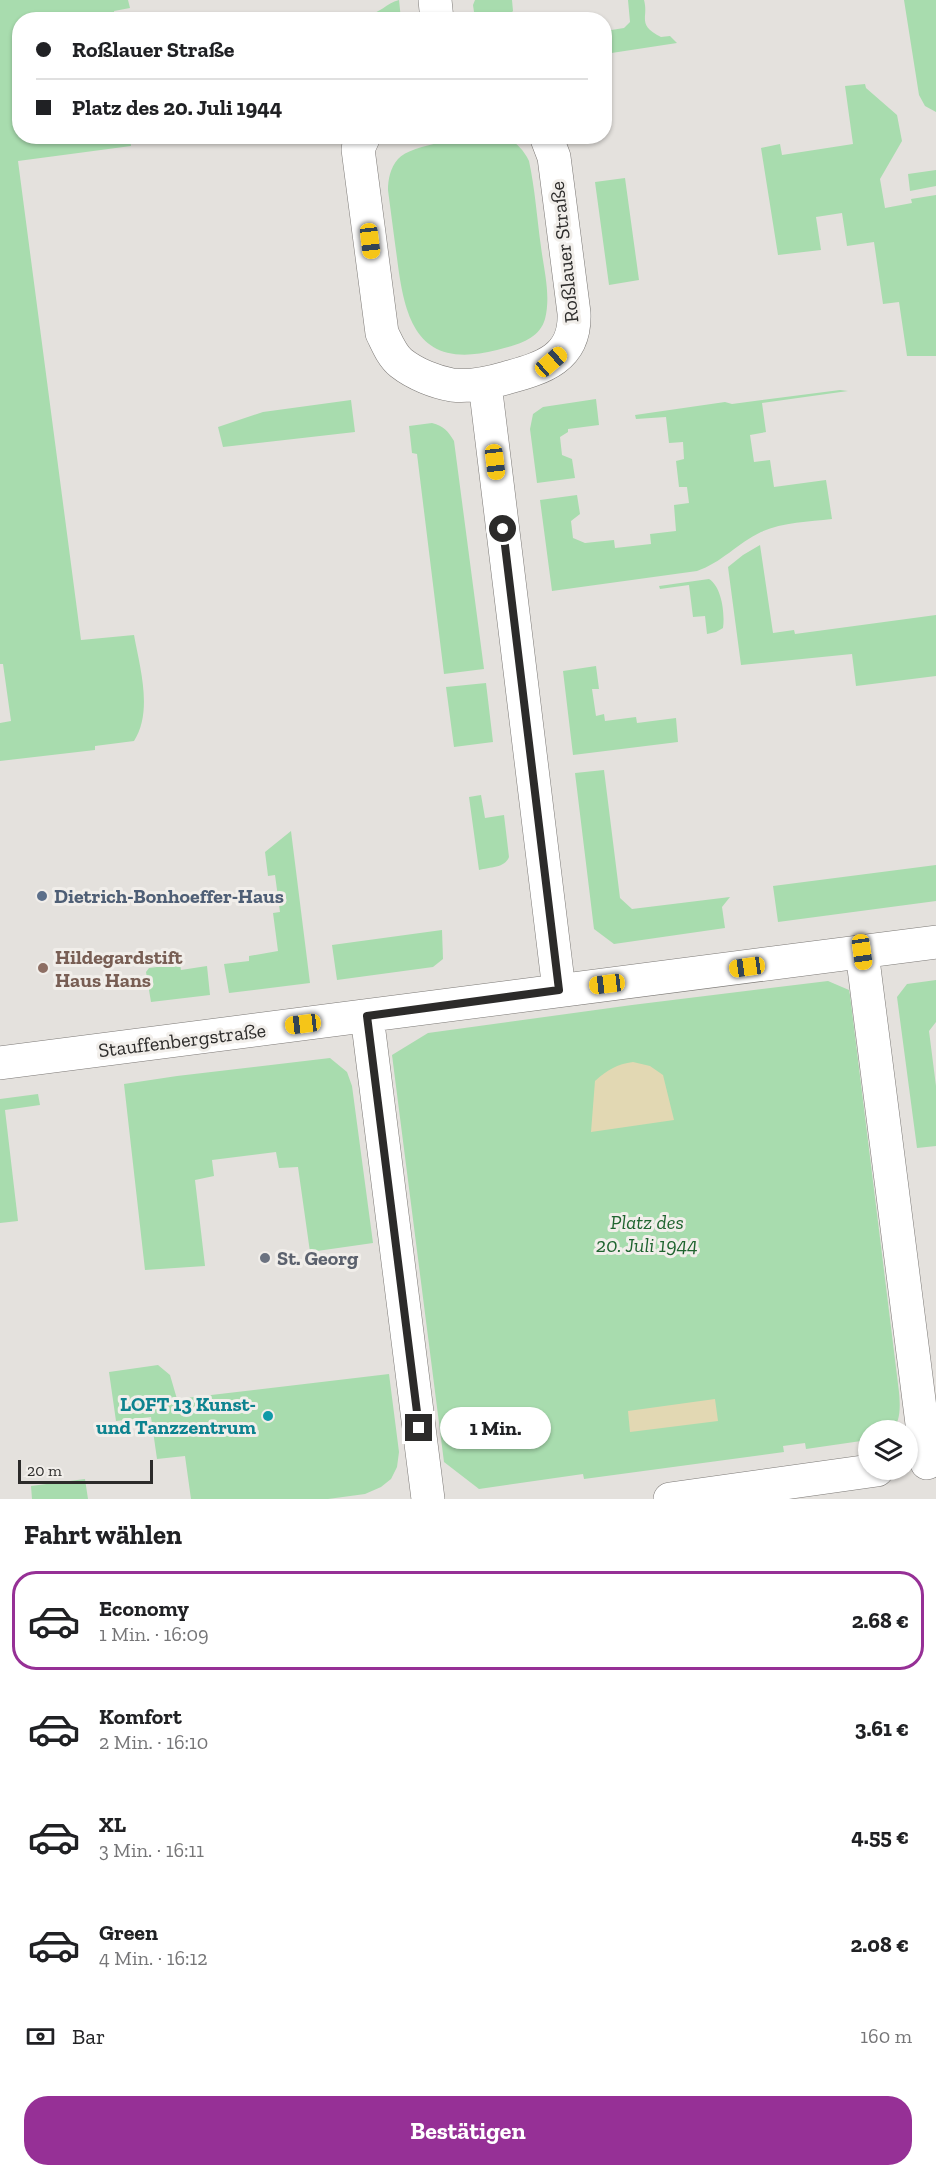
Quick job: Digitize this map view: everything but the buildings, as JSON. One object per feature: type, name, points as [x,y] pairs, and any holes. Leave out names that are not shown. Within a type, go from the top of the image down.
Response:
[{"type":"street","name":"Roßlauer Straße","points":[[360,144],[358,149],[382,333],[389,349],[400,363],[430,379],[453,385],[485,384],[540,369],[568,346],[575,326],[554,157],[549,144]]},
{"type":"street","points":[[485,384],[559,990]]},
{"type":"street","name":"Stauffenbergstraße","points":[[0,1063],[936,942]]},
{"type":"street","points":[[862,952],[923,1463]]},
{"type":"street","points":[[367,1016],[428,1499]]},
{"type":"street","points":[[670,1499],[858,1473]]},
{"type":"green space","points":[[0,0],[128,0],[130,8],[114,12],[12,12],[12,144],[131,144],[131,146],[18,161],[81,640],[134,635],[142,675],[144,703],[140,729],[134,741],[95,746],[95,750],[0,761],[0,723],[11,721],[3,664],[0,664]]},
{"type":"green space","points":[[399,0],[400,12],[376,12]]},
{"type":"green space","points":[[475,0],[512,0],[513,11],[474,12]]},
{"type":"green space","points":[[628,0],[644,0],[645,20],[648,28],[661,37],[670,36],[677,43],[612,53],[612,30],[624,28],[630,22]]},
{"type":"green space","points":[[904,0],[936,0],[936,112],[925,106],[919,95]]},
{"type":"green space","points":[[865,84],[866,88],[897,115],[902,141],[880,179],[885,208],[912,203],[911,199],[936,195],[936,356],[907,356],[899,302],[883,304],[874,242],[847,246],[842,213],[816,217],[821,250],[778,255],[761,148],[780,144],[782,155],[853,144],[845,86]]},
{"type":"green space","points":[[432,144],[516,144],[529,161],[547,301],[545,319],[538,332],[532,337],[519,344],[471,354],[450,353],[433,347],[421,336],[405,303],[400,281],[388,190],[390,174],[398,159],[418,148]]},
{"type":"green space","points":[[936,170],[936,186],[910,191],[908,174]]},
{"type":"green space","points":[[625,178],[639,280],[609,285],[595,182]]},
{"type":"green space","points":[[840,390],[848,391],[762,403],[766,432],[750,435],[754,462],[770,460],[774,487],[826,480],[832,519],[778,526],[761,532],[714,563],[697,571],[552,591],[540,500],[577,495],[580,514],[571,521],[573,538],[585,543],[614,540],[615,548],[651,544],[650,534],[676,531],[674,505],[689,503],[687,487],[679,487],[676,461],[684,459],[683,442],[669,443],[666,417],[636,419],[635,415],[725,402],[732,404]]},
{"type":"green space","points":[[596,399],[599,425],[568,429],[568,432],[560,437],[562,455],[572,459],[575,478],[537,483],[530,429],[533,414],[543,407]]},
{"type":"green space","points":[[351,400],[355,432],[223,447],[218,427],[263,412]]},
{"type":"green space","points":[[432,423],[445,429],[454,441],[484,669],[444,674],[417,454],[412,453],[409,426]]},
{"type":"green space","points":[[760,545],[773,633],[794,630],[795,634],[936,615],[936,676],[856,686],[852,654],[741,665],[728,567]]},
{"type":"green space","points":[[709,579],[720,594],[724,622],[723,628],[707,634],[705,616],[693,617],[689,585],[660,589],[659,586]]},
{"type":"green space","points":[[596,666],[599,689],[592,689],[596,716],[604,714],[605,721],[636,717],[637,723],[676,718],[678,742],[573,755],[563,671]]},
{"type":"green space","points":[[486,683],[493,742],[454,747],[446,687]]},
{"type":"green space","points":[[604,770],[620,898],[632,909],[730,897],[722,907],[725,928],[614,944],[594,929],[575,773]]},
{"type":"green space","points":[[481,795],[485,818],[504,815],[509,857],[501,865],[479,870],[469,797]]},
{"type":"green space","points":[[291,831],[310,983],[229,993],[224,964],[249,961],[249,956],[278,951],[273,913],[280,912],[275,875],[268,876],[265,852]]},
{"type":"green space","points":[[936,865],[936,901],[778,922],[773,886]]},
{"type":"green space","points":[[442,930],[443,959],[433,967],[337,980],[332,945]]},
{"type":"green space","points":[[180,964],[181,970],[207,966],[210,995],[151,1002],[146,972],[149,968]]},
{"type":"green space","points":[[936,980],[936,1022],[929,1031],[936,1086],[936,1146],[917,1148],[897,997],[907,984]]},
{"type":"green space","name":"Platz des 20. Juli 1944","points":[[828,981],[849,990],[899,1392],[898,1420],[858,1420],[858,1441],[806,1449],[805,1443],[783,1446],[784,1452],[584,1479],[583,1474],[479,1489],[444,1462],[392,1055],[428,1033]]},
{"type":"green space","points":[[330,1058],[347,1072],[352,1086],[373,1243],[310,1252],[298,1167],[279,1168],[276,1152],[212,1160],[214,1176],[195,1180],[205,1266],[145,1270],[124,1084]]},
{"type":"green space","points":[[38,1094],[40,1105],[5,1110],[18,1221],[0,1223],[0,1099]]},
{"type":"green space","points":[[158,1365],[170,1375],[177,1399],[389,1374],[399,1452],[397,1467],[391,1479],[381,1487],[365,1494],[328,1499],[191,1499],[185,1456],[157,1459],[151,1417],[116,1421],[109,1372]]},
{"type":"green space","points":[[85,1479],[88,1499],[32,1499],[31,1486]]},
{"type":"sand","points":[[633,1062],[650,1066],[663,1075],[674,1120],[591,1132],[595,1081],[612,1068]]},
{"type":"sand","points":[[715,1399],[718,1421],[630,1432],[628,1411]]},
{"type":"place","name":"Dietrich-Bonhoeffer-Haus","points":[[42,896]]},
{"type":"place","name":"Hildegardstift Haus Hans","points":[[43,968]]},
{"type":"place","name":"St. Georg","points":[[265,1258]]},
{"type":"place","name":"LOFT 13 Kunst- und Tanzzentrum","points":[[268,1416]]},
{"type":"route","points":[[419,1428],[367,1016],[559,990],[503,529]]}]
